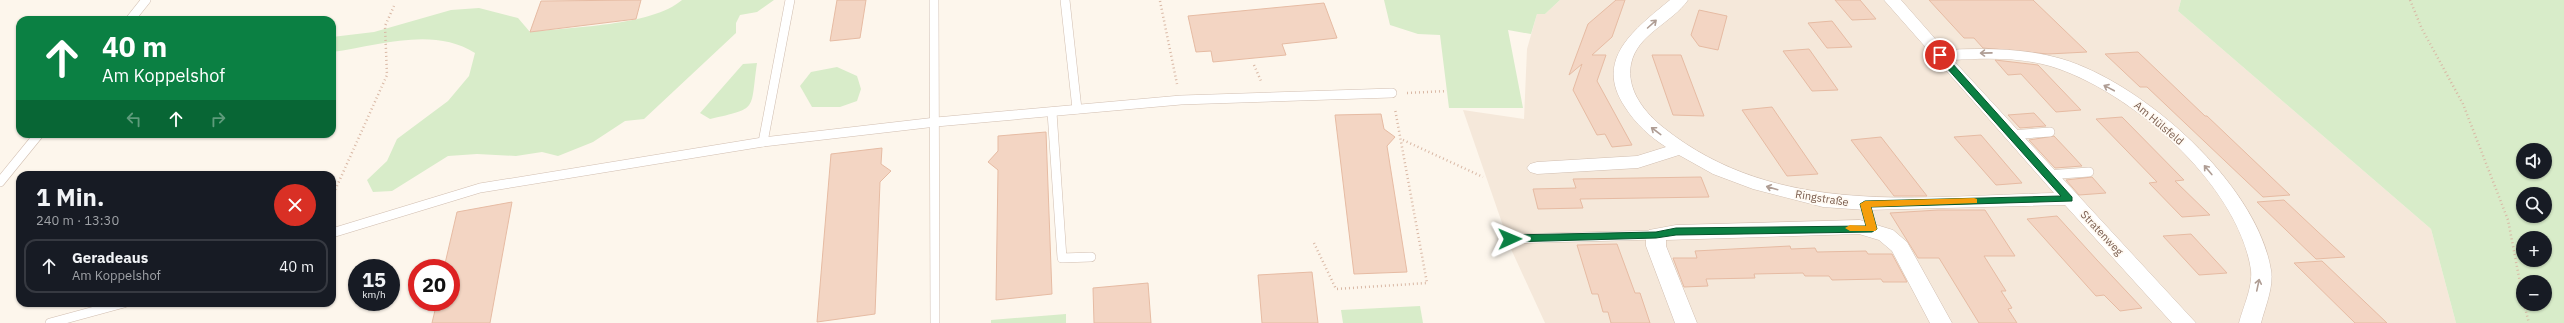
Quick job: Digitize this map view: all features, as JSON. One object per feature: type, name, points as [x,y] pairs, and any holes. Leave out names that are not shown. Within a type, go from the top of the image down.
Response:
[{"type":"street","name":"Ringstraße","points":[[1680,0],[1638,37],[1621,63],[1623,81],[1629,102],[1649,126],[1680,149],[1748,181],[1815,198],[1865,204],[2069,199]]},
{"type":"street","name":"Stratenweg","points":[[1892,0],[2010,135],[2185,323]]},
{"type":"street","name":"Am Hülsfeld","points":[[1940,55],[1996,53],[2038,58],[2058,63],[2074,69],[2136,102],[2177,137],[2208,170],[2238,210],[2253,237],[2261,271],[2250,323]]},
{"type":"street","points":[[1537,168],[1638,162],[1680,149]]},
{"type":"street","points":[[1865,204],[1872,229]]},
{"type":"street","points":[[1686,323],[1656,246],[1656,235],[1676,232],[1872,229],[1886,235],[1900,247],[1941,323]]},
{"type":"lane","points":[[133,16],[146,0]]},
{"type":"lane","points":[[763,142],[790,0]]},
{"type":"lane","points":[[934,0],[936,122],[934,323]]},
{"type":"lane","points":[[1065,0],[1078,109]]},
{"type":"lane","points":[[336,232],[480,188],[763,142],[936,122],[1181,100],[1392,93]]},
{"type":"lane","points":[[1052,112],[1062,258],[1090,257]]},
{"type":"lane","points":[[2010,135],[2050,132]]},
{"type":"lane","points":[[1,180],[35,138]]},
{"type":"lane","points":[[2046,174],[2089,172]]},
{"type":"lane","points":[[1510,239],[1656,235]]},
{"type":"lane","points":[[50,323],[109,307]]},
{"type":"path","points":[[2410,0],[2422,29],[2463,104],[2484,157],[2508,220],[2519,275]]},
{"type":"path","points":[[1160,1],[1181,100]]},
{"type":"path","points":[[336,188],[387,75],[385,26],[394,6]]},
{"type":"path","points":[[1392,93],[1447,91]]},
{"type":"path","points":[[1314,243],[1336,289],[1427,283],[1403,140],[1396,112]]},
{"type":"path","points":[[1403,140],[1483,177]]},
{"type":"path","points":[[2526,311],[2529,323]]},
{"type":"shaded area","points":[[1560,0],[2181,0],[2178,11],[2431,229],[2456,323],[1545,323],[1511,249],[1463,110],[1524,119],[1527,49],[1537,14],[1545,14]]},
{"type":"green space","points":[[682,0],[774,0],[757,12],[740,15],[736,23],[736,33],[644,119],[625,121],[593,142],[558,156],[542,152],[516,156],[477,154],[448,156],[392,191],[373,192],[367,180],[387,161],[397,139],[448,101],[469,76],[475,53],[459,45],[423,39],[405,40],[336,51],[336,37],[374,32],[451,10],[479,8],[518,18],[530,32],[610,24],[651,15],[668,9]]},
{"type":"green space","points":[[1384,0],[1560,0],[1545,14],[1537,14],[1531,34],[1508,30],[1523,108],[1449,108],[1440,35],[1418,34],[1390,25]]},
{"type":"green space","points":[[2181,0],[2564,0],[2564,323],[2456,323],[2431,229],[2178,11]]},
{"type":"green space","points":[[757,63],[752,99],[745,109],[710,119],[700,113],[743,64]]},
{"type":"green space","points":[[837,67],[857,76],[861,89],[857,101],[840,107],[812,107],[800,86],[811,72]]},
{"type":"green space","points":[[1420,306],[1423,323],[1343,323],[1341,310]]},
{"type":"green space","points":[[1066,314],[1066,323],[991,323],[991,320]]},
{"type":"building","points":[[641,0],[636,19],[530,32],[541,1]]},
{"type":"building","points":[[837,0],[866,0],[860,38],[830,41]]},
{"type":"building","points":[[1616,0],[1625,0],[1612,37],[1592,55],[1606,55],[1597,81],[1632,145],[1612,147],[1605,134],[1597,135],[1573,90],[1582,64],[1569,75],[1588,24]]},
{"type":"building","points":[[1835,0],[1860,0],[1876,19],[1852,20]]},
{"type":"building","points":[[1929,0],[2033,0],[2087,52],[2048,54],[1983,48],[1974,38],[1964,38]]},
{"type":"building","points":[[1324,3],[1337,38],[1282,44],[1286,55],[1213,62],[1211,51],[1196,52],[1188,16]]},
{"type":"building","points":[[1699,10],[1727,16],[1718,50],[1699,46],[1691,35]]},
{"type":"building","points":[[1832,21],[1852,47],[1827,48],[1808,23]]},
{"type":"building","points":[[1809,49],[1838,90],[1812,91],[1783,51]]},
{"type":"building","points":[[2138,52],[2290,195],[2263,197],[2147,87],[2140,87],[2105,54]]},
{"type":"building","points":[[1652,55],[1681,55],[1704,116],[1673,115]]},
{"type":"building","points":[[1995,60],[2038,65],[2081,110],[2056,112],[2021,74],[2008,75]]},
{"type":"building","points":[[1772,107],[1818,174],[1787,176],[1742,110]]},
{"type":"building","points":[[2034,113],[2046,126],[2020,128],[2008,115]]},
{"type":"building","points":[[1381,114],[1384,129],[1395,137],[1387,146],[1407,272],[1354,274],[1335,115]]},
{"type":"building","points":[[2122,117],[2184,180],[2175,181],[2210,215],[2182,217],[2149,183],[2157,182],[2096,119]]},
{"type":"building","points":[[1046,132],[1052,294],[996,300],[998,170],[988,162],[998,151],[998,136]]},
{"type":"building","points":[[1981,135],[2022,183],[1996,185],[1954,137]]},
{"type":"building","points":[[2054,136],[2082,166],[2055,168],[2029,140]]},
{"type":"building","points":[[1881,137],[1927,196],[1894,196],[1851,140]]},
{"type":"building","points":[[882,148],[881,164],[891,171],[880,182],[875,314],[817,322],[831,154]]},
{"type":"building","points":[[1701,177],[1709,197],[1580,199],[1583,208],[1538,209],[1533,189],[1576,188],[1573,179]]},
{"type":"building","points":[[2092,177],[2106,193],[2079,195],[2066,180]]},
{"type":"building","points":[[2284,200],[2345,257],[2316,259],[2257,202]]},
{"type":"building","points":[[512,202],[490,323],[432,323],[435,311],[460,311],[460,259],[446,259],[457,212]]},
{"type":"building","points":[[1938,210],[1985,210],[2015,256],[1984,256],[2006,291],[2001,291],[2012,308],[2008,309],[2017,323],[1979,323],[1939,258],[1918,258],[1890,213]]},
{"type":"building","points":[[2057,216],[2142,308],[2120,311],[2104,295],[2096,296],[2027,219]]},
{"type":"building","points":[[2191,234],[2227,273],[2199,275],[2163,236]]},
{"type":"building","points":[[1617,244],[1635,293],[1640,293],[1650,323],[1611,323],[1608,312],[1603,312],[1598,294],[1592,294],[1577,245]]},
{"type":"building","points":[[1790,246],[1791,249],[1815,248],[1817,252],[1866,251],[1868,254],[1892,254],[1907,282],[1883,282],[1881,279],[1832,280],[1829,276],[1805,276],[1803,273],[1754,274],[1755,278],[1706,279],[1708,286],[1684,287],[1673,258],[1697,258],[1695,251]]},
{"type":"building","points":[[2322,261],[2387,323],[2355,323],[2294,263]]},
{"type":"building","points":[[1312,272],[1318,323],[1262,323],[1258,275]]},
{"type":"building","points":[[1148,283],[1151,323],[1094,323],[1093,288]]},
{"type":"slow traffic","points":[[1850,228],[1872,229],[1865,204],[1974,201]]},
{"type":"route","points":[[1510,239],[1656,235],[1666,232],[1872,229],[1865,204],[2069,199],[1940,55]]}]
